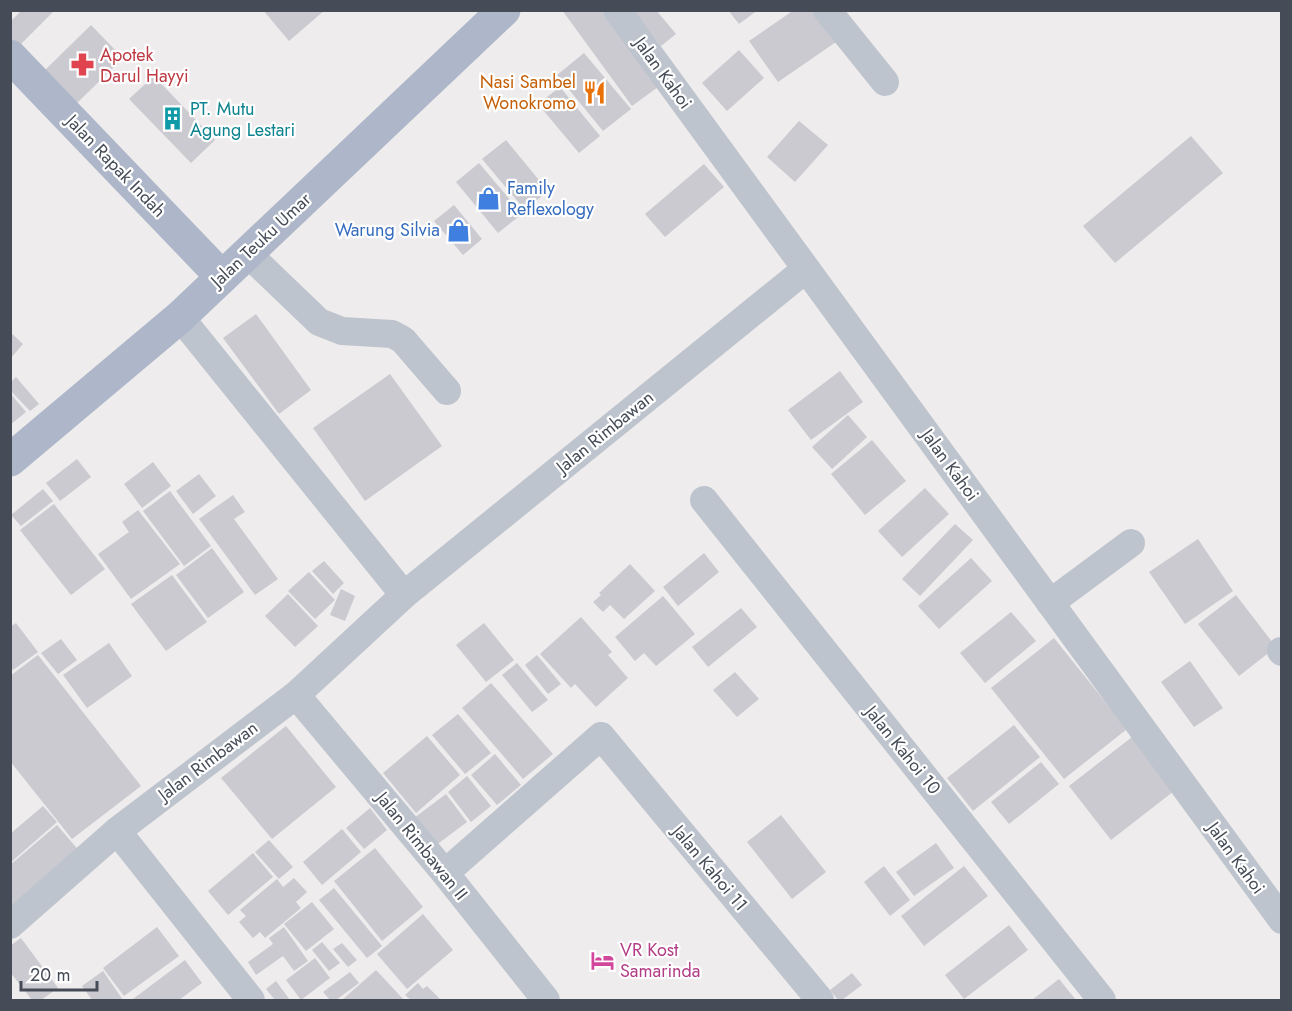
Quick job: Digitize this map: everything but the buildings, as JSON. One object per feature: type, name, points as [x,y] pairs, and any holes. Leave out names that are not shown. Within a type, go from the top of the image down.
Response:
[{"type":"main road","name":"Jalan Teuku Umar","points":[[10,460],[180,317],[504,10]]},
{"type":"main road","name":"Jalan Rapak Indah","points":[[10,56],[222,277]]},
{"type":"street","name":"Jalan Kahoi","points":[[617,10],[1281,920]]},
{"type":"street","points":[[827,10],[885,82]]},
{"type":"street","points":[[247,253],[319,322],[342,331],[392,334],[403,340],[447,391]]},
{"type":"street","name":"Jalan Rimbawan","points":[[10,925],[117,831],[296,694],[404,595],[806,269]]},
{"type":"street","points":[[180,317],[404,595]]},
{"type":"street","name":"Jalan Kahoi 10","points":[[704,500],[1102,1000]]},
{"type":"street","points":[[1050,603],[1131,543]]},
{"type":"street","name":"Jalan Rimbawan II","points":[[296,694],[445,873],[546,1000]]},
{"type":"street","name":"Jalan Kahoi 11","points":[[445,873],[601,736],[820,1000]]},
{"type":"street","points":[[117,831],[251,1000]]},
{"type":"place","name":"Apotek Darul Hayyi","points":[[82,65]]},
{"type":"place","name":"Nasi Sambel Wonokromo","points":[[594,92]]},
{"type":"place","name":"PT. Mutu Agung Lestari","points":[[172,119]]},
{"type":"place","name":"Family Reflexology","points":[[489,198]]},
{"type":"place","name":"Warung Silvia","points":[[458,230]]},
{"type":"place","name":"VR Kost Samarinda","points":[[602,960]]}]
